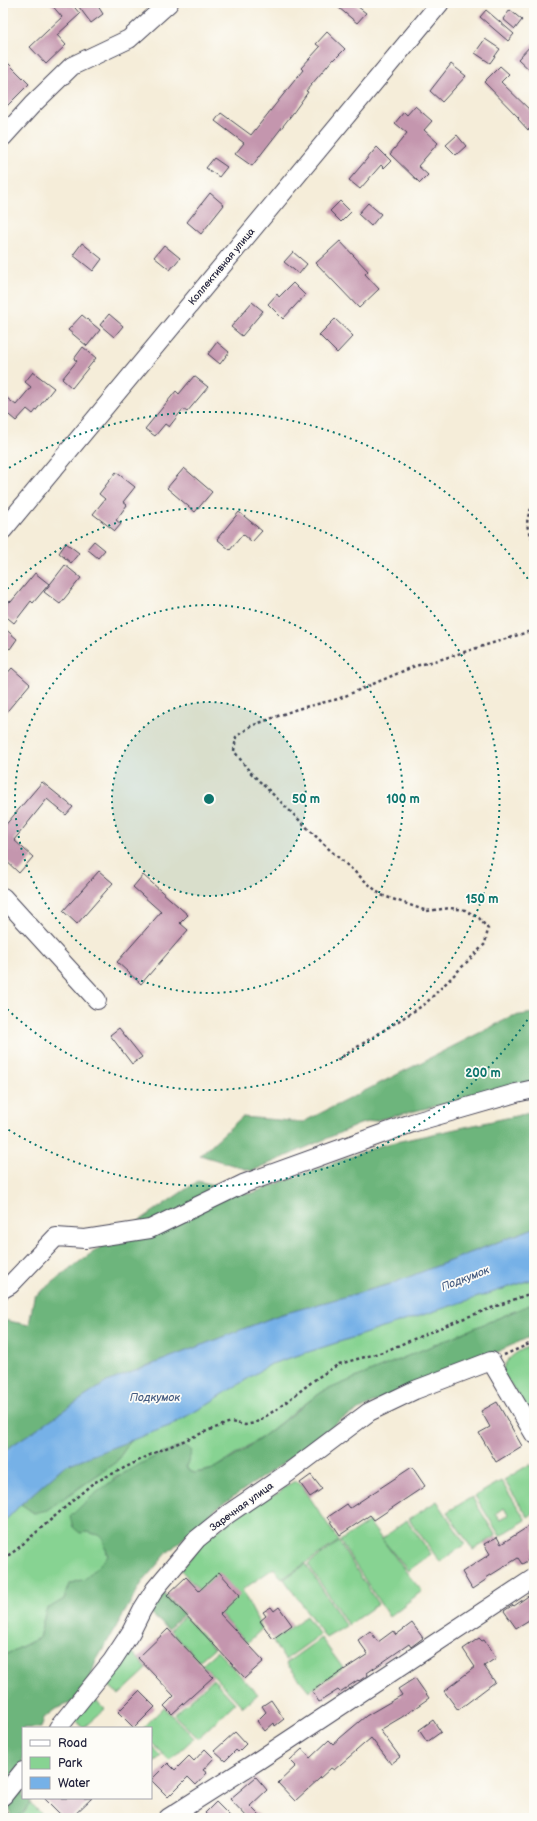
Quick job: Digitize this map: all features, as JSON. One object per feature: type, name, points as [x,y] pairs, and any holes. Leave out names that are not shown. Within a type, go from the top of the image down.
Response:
[{"type":"street","points":[[3,137],[72,66],[129,39],[168,3]]},
{"type":"street","name":"Коллективная улица","points":[[3,530],[440,3]]},
{"type":"street","points":[[3,897],[97,1000]]},
{"type":"street","points":[[3,1289],[10,1285],[56,1237],[85,1239],[150,1229],[243,1184],[412,1123],[534,1089]]},
{"type":"street","points":[[491,1361],[534,1434]]},
{"type":"street","name":"Заречная улица","points":[[59,1727],[112,1661],[131,1632],[155,1589],[197,1538],[228,1514],[288,1473],[369,1412],[415,1390],[491,1361]]},
{"type":"street","points":[[168,1818],[534,1578]]},
{"type":"street","points":[[3,1796],[22,1772]]},
{"type":"path","points":[[534,503],[529,512],[526,528],[534,541]]},
{"type":"path","points":[[337,1060],[425,1004],[485,944],[488,929],[479,918],[465,910],[450,908],[426,912],[381,895],[331,851],[250,772],[234,751],[236,737],[251,726],[297,709],[338,699],[415,666],[534,630]]},
{"type":"path","points":[[3,1559],[22,1545],[93,1483],[154,1453],[212,1429],[231,1422],[245,1425],[255,1423],[277,1409],[316,1378],[339,1364],[383,1352],[454,1322],[534,1292]]},
{"type":"path","points":[[491,1361],[534,1342]]},
{"type":"path","points":[[3,1810],[11,1818]]},
{"type":"green space","points":[[534,1013],[534,1083],[360,1124],[252,1171],[200,1155],[242,1117],[303,1122],[513,1016]]},
{"type":"green space","points":[[534,1112],[534,1228],[391,1284],[279,1315],[107,1382],[14,1444],[3,1453],[3,1320],[29,1325],[34,1297],[83,1259],[198,1181],[250,1194],[382,1145]]},
{"type":"green space","points":[[534,1279],[534,1303],[322,1392],[296,1410],[265,1435],[214,1469],[194,1473],[186,1467],[136,1467],[114,1478],[87,1532],[102,1536],[108,1556],[85,1579],[69,1584],[64,1599],[46,1610],[39,1638],[3,1656],[3,1523],[21,1504],[34,1513],[71,1494],[116,1462],[132,1439],[169,1426],[201,1408],[271,1364]]},
{"type":"green space","points":[[534,1303],[534,1335],[488,1356],[383,1398],[342,1419],[279,1466],[218,1507],[167,1553],[143,1581],[96,1661],[89,1682],[73,1702],[54,1710],[44,1718],[41,1727],[22,1727],[22,1762],[15,1773],[3,1785],[3,1656],[39,1638],[46,1610],[64,1599],[69,1584],[85,1579],[108,1556],[102,1536],[87,1532],[80,1533],[73,1527],[70,1517],[109,1483],[123,1474],[138,1465],[185,1445],[192,1451],[186,1467],[194,1473],[208,1471],[215,1468],[256,1442],[322,1392]]},
{"type":"green space","points":[[534,1344],[534,1419],[502,1372],[506,1362],[510,1358]]},
{"type":"green space","points":[[132,1439],[116,1462],[47,1510],[34,1513],[21,1504],[64,1466]]},
{"type":"green space","points":[[530,1464],[534,1470],[534,1513],[528,1517],[504,1480]]},
{"type":"green space","points":[[296,1481],[300,1483],[339,1541],[282,1579],[274,1568],[242,1590],[262,1629],[247,1643],[181,1570],[204,1541],[261,1498],[273,1496]]},
{"type":"green space","points":[[501,1481],[526,1520],[500,1536],[475,1496]],"holes":[[[504,1508],[508,1515],[500,1520],[496,1514]]]},
{"type":"green space","points":[[472,1497],[496,1536],[473,1550],[447,1512]]},
{"type":"green space","points":[[437,1501],[465,1544],[440,1562],[409,1519]]},
{"type":"green space","points":[[407,1520],[431,1554],[408,1571],[382,1539]]},
{"type":"green space","points":[[369,1522],[422,1591],[389,1617],[340,1541]]},
{"type":"green space","points":[[339,1542],[378,1604],[348,1625],[308,1564]]},
{"type":"green space","points":[[306,1564],[346,1626],[326,1638],[284,1579]]},
{"type":"green space","points":[[161,1591],[184,1614],[168,1629],[150,1613]]},
{"type":"green space","points":[[184,1616],[214,1648],[199,1661],[170,1630]]},
{"type":"green space","points":[[306,1616],[320,1635],[285,1660],[273,1641]]},
{"type":"green space","points":[[321,1638],[343,1668],[309,1691],[286,1663]]},
{"type":"green space","points":[[129,1648],[147,1669],[119,1695],[105,1682]]},
{"type":"green space","points":[[217,1651],[258,1694],[243,1707],[202,1664]]},
{"type":"green space","points":[[213,1679],[235,1703],[198,1738],[174,1715]]},
{"type":"green space","points":[[92,1697],[105,1709],[84,1727],[82,1727],[71,1716]]},
{"type":"green space","points":[[164,1707],[194,1738],[169,1761],[152,1743],[152,1727],[144,1727]]},
{"type":"green space","points":[[152,1747],[161,1756],[152,1765]]},
{"type":"green space","points":[[22,1781],[22,1799],[32,1799],[22,1814],[12,1818],[10,1808],[15,1793]]},
{"type":"green space","points":[[29,1802],[45,1818],[17,1818],[25,1812]]},
{"type":"water","name":"Подкумок","points":[[534,1228],[534,1279],[271,1364],[201,1408],[169,1426],[64,1466],[21,1504],[3,1523],[3,1453],[14,1444],[107,1382],[279,1315],[391,1284]]},
{"type":"building","points":[[50,3],[71,3],[80,14],[57,35],[66,45],[46,64],[30,47],[62,17]]},
{"type":"building","points":[[76,3],[96,3],[103,14],[91,23]]},
{"type":"building","points":[[333,3],[353,3],[366,13],[357,23]]},
{"type":"building","points":[[486,10],[514,34],[508,41],[480,17]]},
{"type":"building","points":[[510,10],[522,20],[515,29],[503,19]]},
{"type":"building","points":[[327,32],[345,49],[334,60],[333,59],[306,91],[308,92],[293,113],[252,166],[235,154],[244,143],[215,121],[221,113],[251,135],[303,70],[301,68],[320,47],[316,44]]},
{"type":"building","points":[[485,39],[500,49],[490,63],[475,53]]},
{"type":"building","points":[[534,42],[534,74],[518,59]]},
{"type":"building","points":[[3,58],[29,84],[3,110]]},
{"type":"building","points":[[451,64],[466,76],[442,102],[430,91]]},
{"type":"building","points":[[500,66],[509,74],[501,82],[534,114],[534,124],[528,130],[518,119],[519,118],[484,82]]},
{"type":"building","points":[[415,106],[432,121],[424,130],[438,143],[418,166],[428,175],[420,183],[390,154],[407,133],[395,123],[404,112],[407,115]]},
{"type":"building","points":[[457,135],[466,146],[456,155],[446,145]]},
{"type":"building","points":[[377,147],[391,161],[384,168],[381,165],[360,189],[349,180]]},
{"type":"building","points":[[214,158],[227,167],[219,177],[206,168]]},
{"type":"building","points":[[210,193],[224,205],[201,234],[187,222]]},
{"type":"building","points":[[340,201],[351,212],[341,222],[330,211]]},
{"type":"building","points":[[368,203],[381,214],[371,226],[358,214]]},
{"type":"building","points":[[340,241],[368,271],[365,274],[379,289],[359,308],[316,263]]},
{"type":"building","points":[[82,243],[102,259],[93,271],[73,255]]},
{"type":"building","points":[[164,245],[180,258],[170,270],[154,257]]},
{"type":"building","points":[[293,252],[307,264],[299,274],[284,262]]},
{"type":"building","points":[[293,283],[305,295],[283,319],[268,304],[277,294],[279,297]]},
{"type":"building","points":[[252,302],[263,311],[242,336],[231,327]]},
{"type":"building","points":[[109,314],[123,326],[114,337],[100,325]]},
{"type":"building","points":[[82,315],[100,330],[87,346],[68,330]]},
{"type":"building","points":[[335,319],[353,336],[337,353],[319,335]]},
{"type":"building","points":[[217,342],[229,352],[220,364],[208,354]]},
{"type":"building","points":[[83,347],[96,358],[72,388],[62,379],[77,361],[74,359]]},
{"type":"building","points":[[33,372],[54,388],[33,414],[27,409],[16,421],[3,410],[3,395],[16,405],[31,387],[25,382]]},
{"type":"building","points":[[194,376],[208,387],[187,412],[183,409],[169,427],[165,424],[155,436],[145,429],[176,391],[179,394]]},
{"type":"building","points":[[184,468],[212,492],[195,512],[167,488]]},
{"type":"building","points":[[116,472],[135,487],[123,502],[127,505],[116,520],[121,524],[115,531],[93,514],[105,499],[99,494]]},
{"type":"building","points":[[239,512],[262,531],[252,542],[243,534],[230,550],[217,539]]},
{"type":"building","points":[[94,541],[105,550],[98,558],[87,549]]},
{"type":"building","points":[[66,543],[79,553],[71,563],[59,553]]},
{"type":"building","points":[[65,565],[81,578],[60,604],[44,592]]},
{"type":"building","points":[[35,573],[49,584],[33,603],[31,601],[14,623],[3,614],[3,609],[10,601],[11,602]]},
{"type":"building","points":[[3,627],[17,639],[10,649],[3,644]]},
{"type":"building","points":[[12,668],[30,684],[3,716],[3,678]]},
{"type":"building","points":[[42,782],[73,807],[66,815],[47,799],[14,840],[33,857],[19,873],[3,858],[3,828]]},
{"type":"building","points":[[99,871],[113,883],[77,924],[63,911]]},
{"type":"building","points":[[143,875],[188,915],[180,923],[188,930],[141,984],[117,962],[161,912],[133,887]]},
{"type":"building","points":[[119,1028],[142,1057],[132,1064],[110,1035]]},
{"type":"building","points":[[497,1402],[522,1446],[496,1462],[479,1433],[490,1427],[481,1411]]},
{"type":"building","points":[[412,1467],[425,1486],[374,1520],[370,1515],[340,1535],[328,1517],[347,1504],[350,1508]]},
{"type":"building","points":[[311,1475],[322,1489],[310,1497],[300,1483]]},
{"type":"building","points":[[534,1523],[534,1557],[522,1564],[518,1558],[486,1578],[487,1579],[472,1589],[462,1572],[490,1554],[484,1544],[497,1537],[501,1544]]},
{"type":"building","points":[[219,1572],[240,1595],[220,1614],[264,1661],[245,1678],[167,1595],[186,1577],[199,1591]]},
{"type":"building","points":[[534,1592],[534,1617],[516,1628],[504,1611]]},
{"type":"building","points":[[271,1607],[274,1611],[279,1607],[292,1625],[273,1639],[260,1621],[266,1616],[263,1612]]},
{"type":"building","points":[[412,1623],[423,1638],[411,1647],[409,1644],[367,1673],[368,1675],[359,1681],[358,1680],[340,1692],[338,1690],[319,1702],[312,1691],[368,1654],[358,1640],[370,1631],[378,1642],[393,1631],[396,1635]]},
{"type":"building","points":[[168,1629],[213,1677],[172,1714],[164,1706],[174,1696],[138,1658]]},
{"type":"building","points":[[479,1638],[482,1641],[484,1640],[496,1658],[484,1666],[495,1682],[458,1710],[444,1691],[475,1667],[463,1649]]},
{"type":"building","points":[[415,1678],[429,1698],[380,1730],[400,1757],[391,1764],[371,1738],[334,1770],[331,1768],[295,1801],[278,1783],[296,1766],[290,1760],[302,1749],[310,1758],[329,1740],[333,1744],[366,1716],[402,1695],[398,1689]]},
{"type":"building","points":[[139,1691],[155,1707],[135,1727],[133,1727],[118,1712]]},
{"type":"building","points":[[271,1700],[284,1719],[275,1726],[274,1723],[265,1731],[257,1721],[266,1712],[262,1706]]},
{"type":"building","points":[[433,1720],[441,1732],[427,1742],[419,1730]]},
{"type":"building","points":[[235,1732],[246,1744],[238,1752],[236,1750],[225,1761],[214,1751]]},
{"type":"building","points":[[205,1749],[214,1758],[203,1770],[207,1773],[196,1785],[188,1777],[168,1797],[152,1781],[152,1779],[168,1763],[175,1770],[189,1756],[194,1761]]},
{"type":"building","points":[[256,1777],[267,1790],[250,1806],[262,1818],[248,1818],[230,1799]]},
{"type":"building","points":[[45,1799],[91,1799],[71,1818],[64,1818]]},
{"type":"building","points":[[216,1802],[232,1818],[210,1818],[205,1813]]}]
